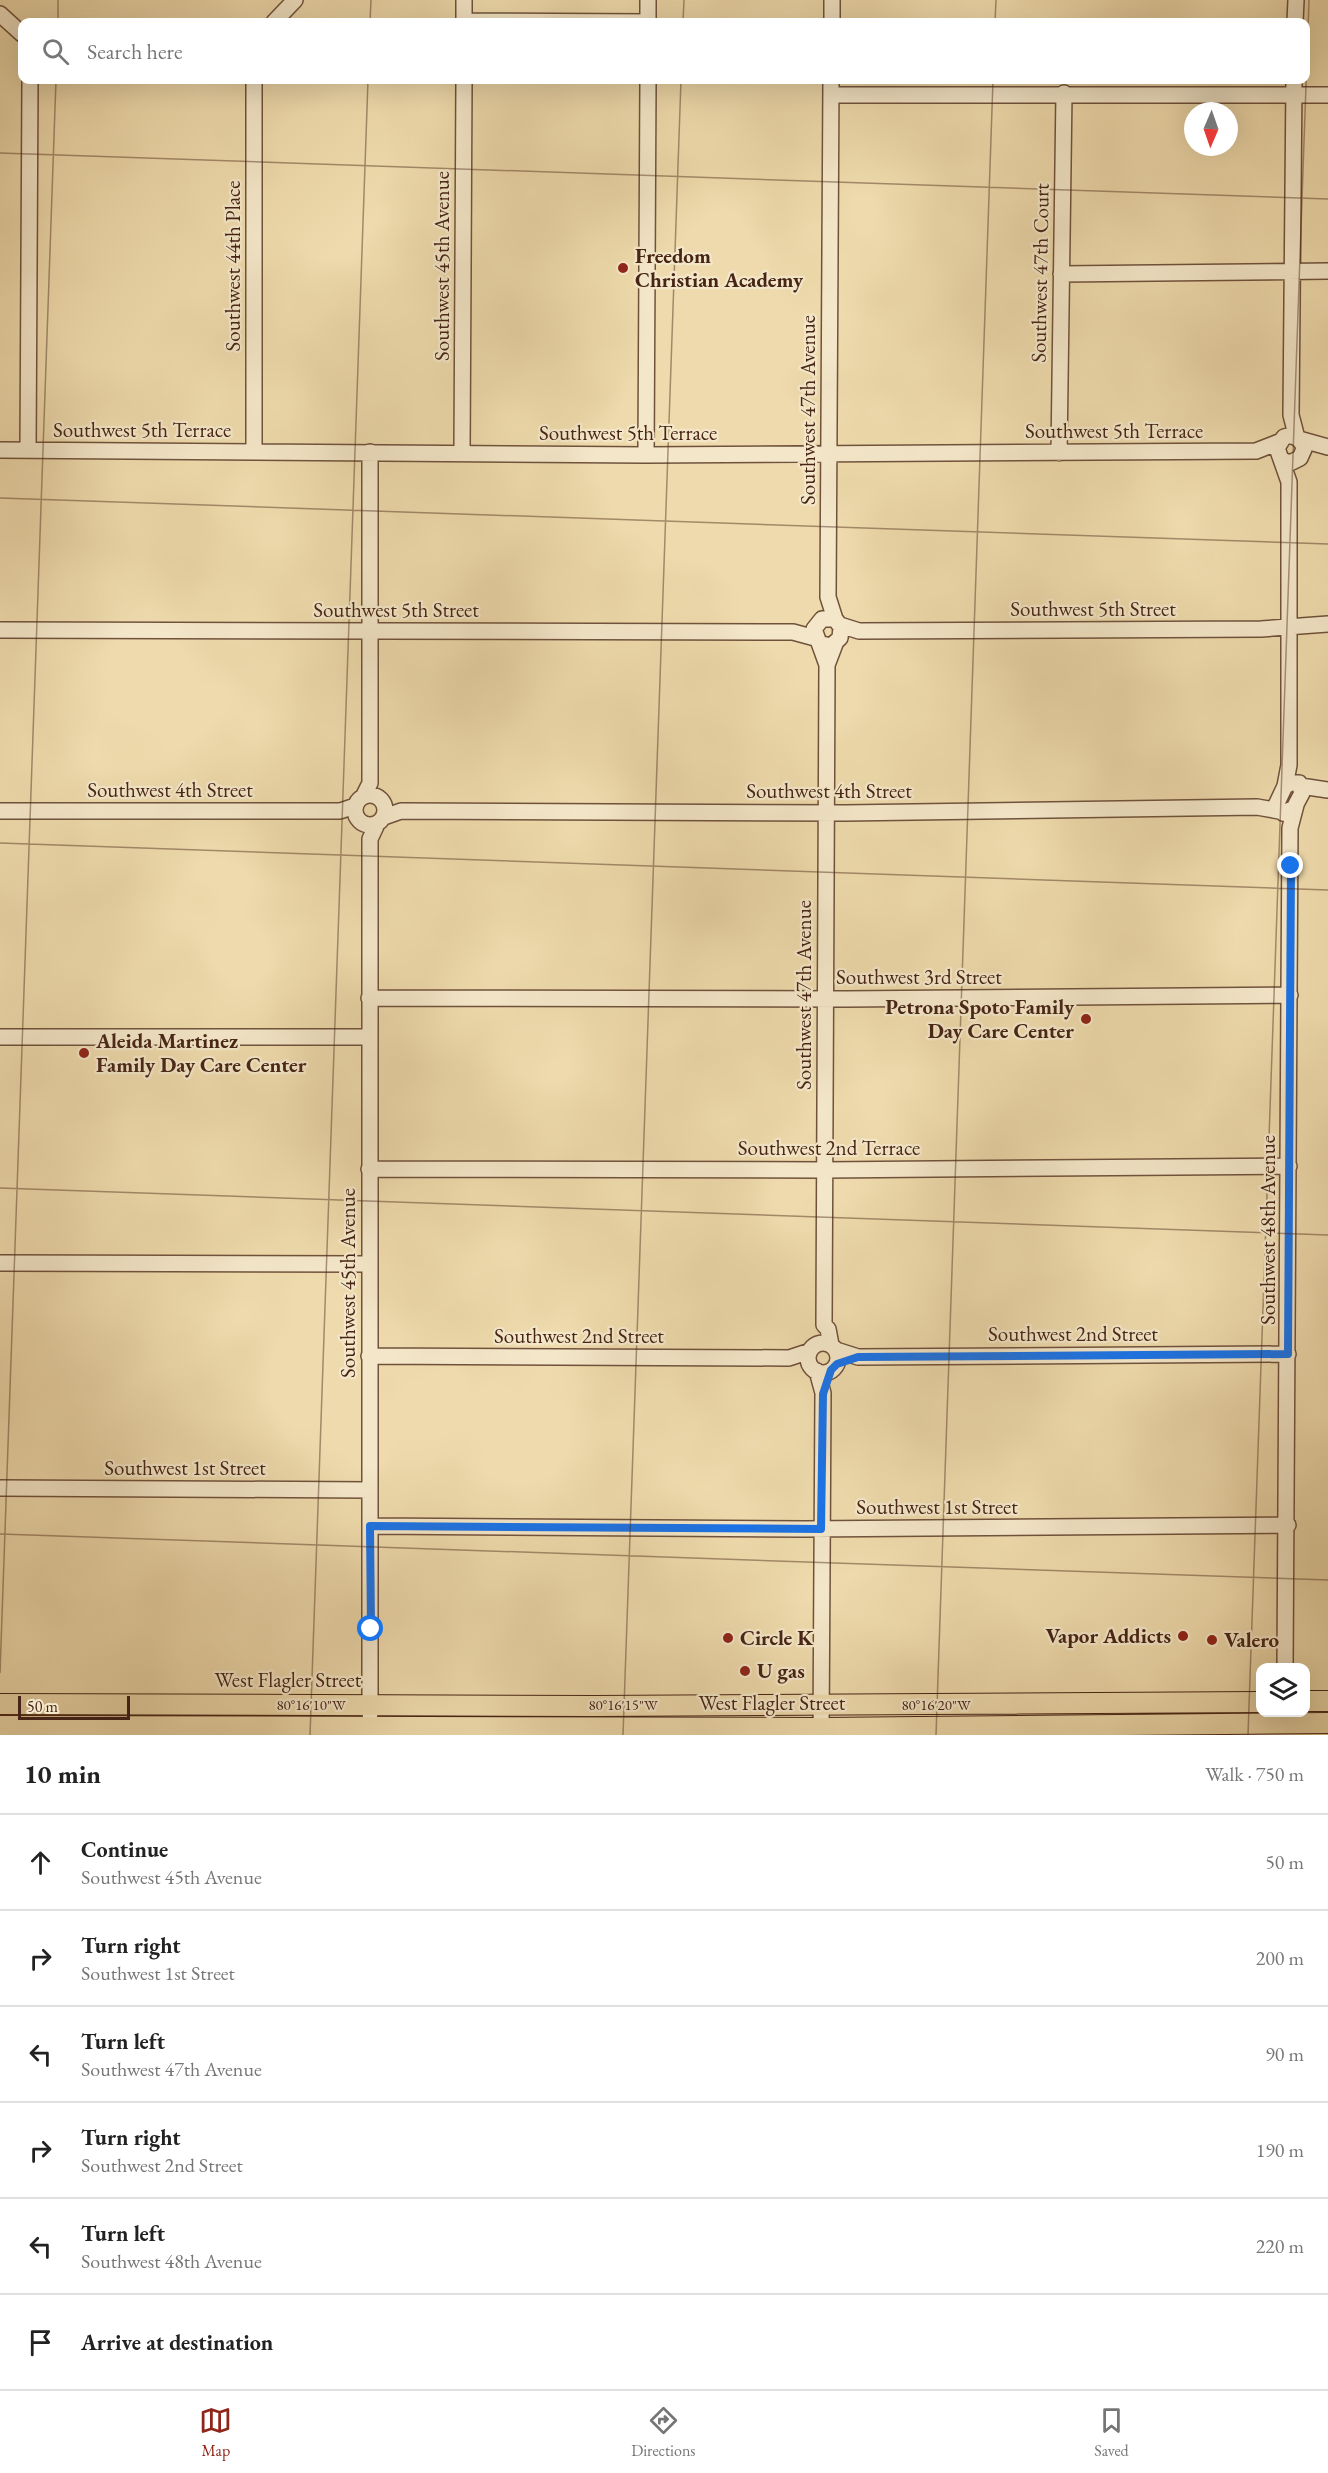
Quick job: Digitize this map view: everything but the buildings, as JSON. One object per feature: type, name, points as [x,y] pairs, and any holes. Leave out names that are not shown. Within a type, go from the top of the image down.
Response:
[{"type":"main road","points":[[1310,1701],[1328,1701]]},
{"type":"main road","name":"West Flagler Street","points":[[0,1704],[822,1705],[1256,1702]]},
{"type":"main road","points":[[31,1731],[66,1704]]},
{"type":"main road","name":"West Flagler Street","points":[[0,1726],[31,1731],[255,1731],[370,1726],[518,1731],[821,1731],[1051,1730],[1328,1723]]},
{"type":"street","points":[[278,18],[295,0]]},
{"type":"street","points":[[464,0],[464,18]]},
{"type":"street","points":[[648,0],[648,18]]},
{"type":"street","points":[[832,0],[832,18]]},
{"type":"street","points":[[1295,18],[1296,0]]},
{"type":"street","points":[[0,14],[18,30]]},
{"type":"street","points":[[28,450],[30,84]]},
{"type":"street","name":"Southwest 44th Place","points":[[254,84],[254,452]]},
{"type":"street","name":"Southwest 45th Avenue","points":[[462,453],[464,84]]},
{"type":"street","points":[[646,455],[648,84]]},
{"type":"street","name":"Southwest 47th Avenue","points":[[824,1358],[828,1329],[824,1325],[824,999],[828,632],[824,603],[828,597],[831,84]]},
{"type":"street","points":[[831,95],[1064,93],[1294,87],[1328,95]]},
{"type":"street","points":[[1289,482],[1304,449],[1298,439],[1291,415],[1294,87]]},
{"type":"street","name":"Southwest 47th Court","points":[[1059,453],[1064,93]]},
{"type":"street","points":[[1061,274],[1328,271]]},
{"type":"street","points":[[1290,797],[1289,482],[1277,448],[1291,415]]},
{"type":"street","name":"Southwest 5th Terrace","points":[[1256,452],[1289,436],[1326,447]]},
{"type":"street","name":"Southwest 5th Terrace","points":[[0,450],[646,455],[1256,452],[1290,463],[1326,447]]},
{"type":"street","name":"Southwest 45th Avenue","points":[[370,452],[370,1726]]},
{"type":"street","name":"Southwest 5th Street","points":[[0,630],[828,632],[1289,628],[1328,624]]},
{"type":"street","name":"Southwest 4th Street","points":[[0,811],[340,811],[370,808],[401,811],[1162,810],[1257,807],[1290,797],[1316,795],[1326,790]]},
{"type":"street","name":"Southwest 48th Avenue","points":[[1285,1663],[1288,1525],[1290,995],[1290,828],[1286,824],[1290,797]]},
{"type":"street","name":"Southwest 3rd Street","points":[[369,998],[824,999],[1290,995]]},
{"type":"street","points":[[0,1037],[369,1037]]},
{"type":"street","name":"Southwest 2nd Terrace","points":[[369,1169],[825,1170],[1289,1166]]},
{"type":"street","points":[[0,1263],[369,1264]]},
{"type":"street","name":"Southwest 2nd Street","points":[[369,1356],[824,1358],[1288,1354]]},
{"type":"street","points":[[821,1731],[824,1358]]},
{"type":"street","name":"Southwest 1st Street","points":[[0,1488],[370,1490]]},
{"type":"street","name":"Southwest 1st Street","points":[[370,1526],[821,1529],[1288,1525]]},
{"type":"street","points":[[518,1705],[518,1731]]},
{"type":"place","name":"Freedom Christian Academy","points":[[623,268]]},
{"type":"place","name":"Petrona Spoto Family Day Care Center","points":[[1086,1019]]},
{"type":"place","name":"Aleida Martinez Family Day Care Center","points":[[84,1053]]},
{"type":"place","name":"Vapor Addicts","points":[[1183,1636]]},
{"type":"place","name":"Circle K","points":[[728,1638]]},
{"type":"place","name":"Valero","points":[[1212,1640]]},
{"type":"place","name":"U gas","points":[[745,1671]]},
{"type":"route","points":[[371,1629],[370,1526],[821,1529],[823,1394],[827,1389],[831,1370],[837,1364],[858,1357],[1288,1354],[1291,866]]}]
